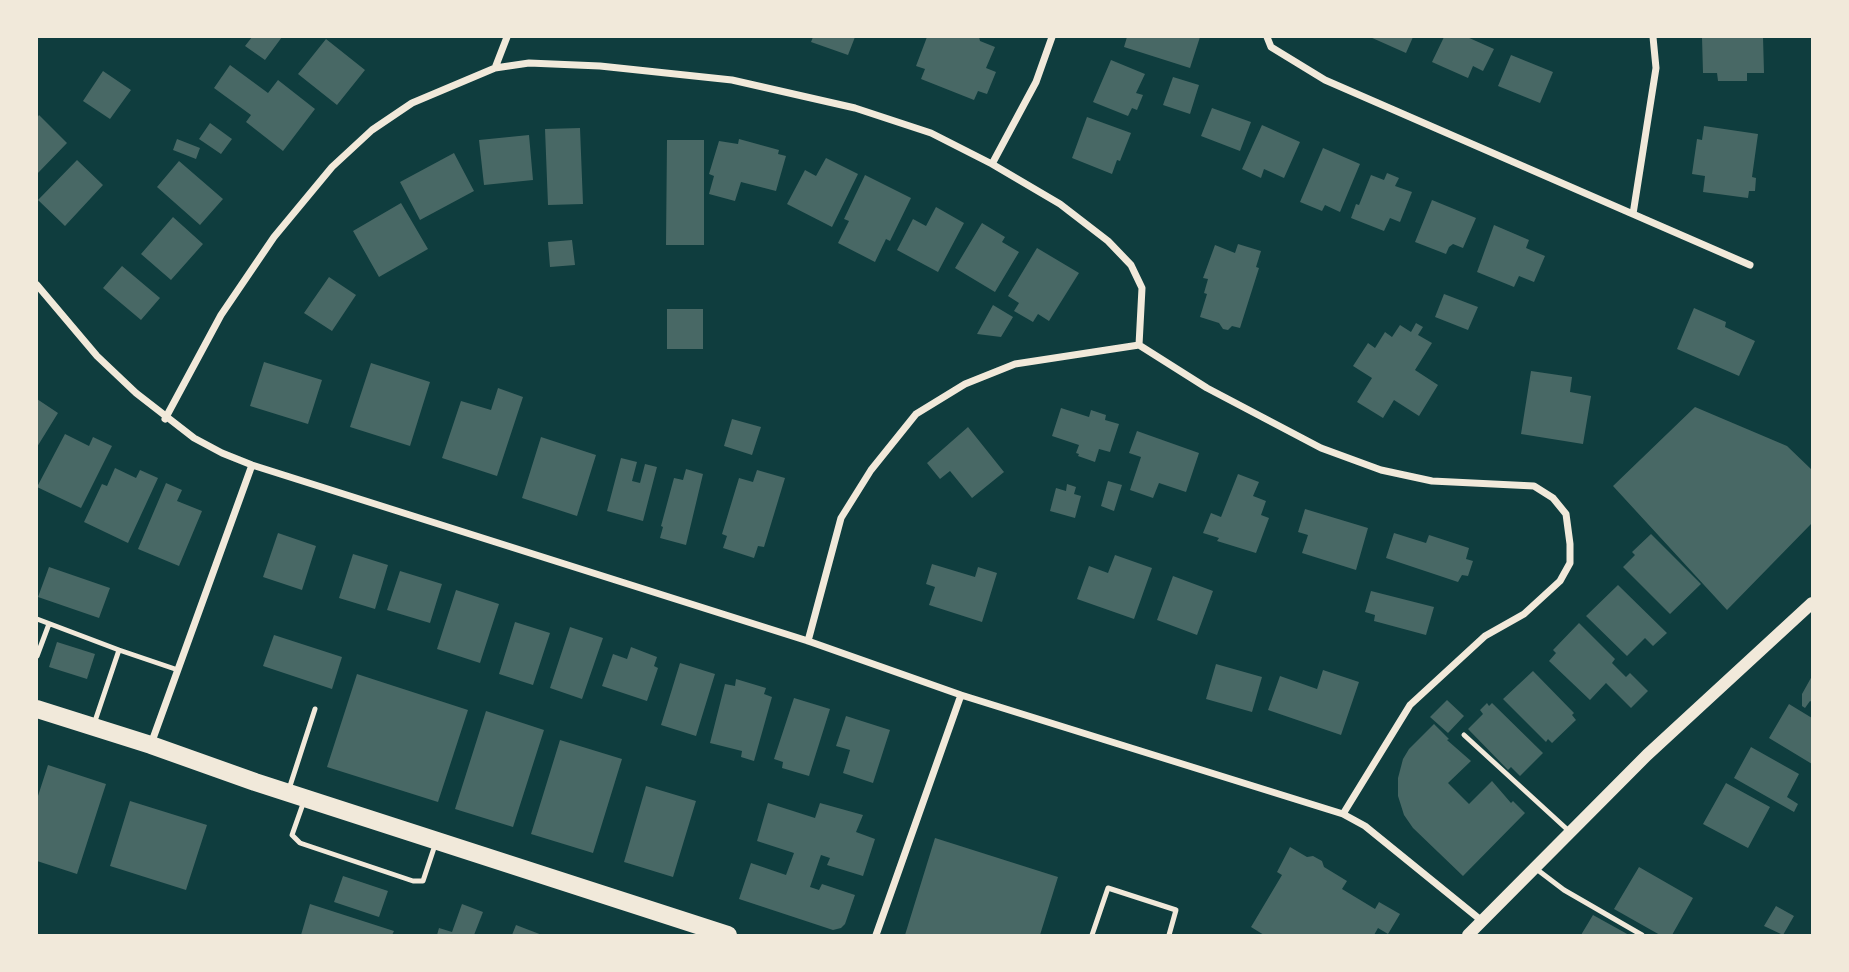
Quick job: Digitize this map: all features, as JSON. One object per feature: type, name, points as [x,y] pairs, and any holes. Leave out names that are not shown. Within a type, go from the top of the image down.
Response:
[{"type":"main road","points":[[37,709],[728,935]]},
{"type":"street","points":[[495,68],[507,37]]},
{"type":"street","points":[[992,164],[1036,82],[1052,37]]},
{"type":"street","points":[[1267,37],[1271,47],[1325,80],[1750,265]]},
{"type":"street","points":[[1633,214],[1656,68],[1653,37]]},
{"type":"street","points":[[166,419],[221,315],[274,237],[332,167],[372,130],[412,103],[495,68],[540,63],[600,66],[732,80],[855,108],[918,129],[992,164],[1060,204],[1108,241],[1131,265],[1142,288],[1139,345]]},
{"type":"street","points":[[37,285],[97,356],[166,419],[222,453],[252,465],[808,641],[961,695],[1343,814],[1365,825],[1482,921]]},
{"type":"street","points":[[808,641],[841,518],[871,470],[916,414],[965,384],[1015,364],[1139,345],[1207,388],[1321,448],[1381,470],[1432,481],[1534,486],[1553,498],[1566,514],[1570,563],[1560,581],[1524,614],[1485,636],[1410,705],[1343,814]]},
{"type":"street","points":[[151,745],[252,465]]},
{"type":"street","points":[[1468,935],[1647,755],[1812,603]]},
{"type":"street","points":[[876,935],[961,695]]},
{"type":"lane","points":[[37,620],[178,670]]},
{"type":"lane","points":[[37,656],[49,624]]},
{"type":"lane","points":[[93,727],[119,650]]},
{"type":"lane","points":[[316,709],[296,795],[292,835],[300,843],[413,881],[423,881],[436,840]]},
{"type":"lane","points":[[1464,735],[1570,832]]},
{"type":"lane","points":[[1535,868],[1564,890],[1642,935]]},
{"type":"lane","points":[[1092,935],[1108,888],[1176,911],[1168,935]]},
{"type":"building","points":[[252,37],[282,37],[265,60],[245,46]]},
{"type":"building","points":[[813,37],[855,37],[848,55],[811,42]]},
{"type":"building","points":[[927,37],[979,37],[980,41],[995,47],[986,68],[996,72],[987,94],[978,91],[974,100],[921,79],[925,69],[916,66]]},
{"type":"building","points":[[1127,37],[1200,37],[1190,68],[1124,47]]},
{"type":"building","points":[[1370,37],[1413,37],[1406,53]]},
{"type":"building","points":[[1444,37],[1467,37],[1494,49],[1483,71],[1473,66],[1468,78],[1432,62]]},
{"type":"building","points":[[1702,37],[1763,37],[1764,73],[1747,73],[1747,81],[1718,81],[1717,73],[1703,73]]},
{"type":"building","points":[[326,39],[365,70],[337,105],[298,74]]},
{"type":"building","points":[[1511,55],[1553,72],[1540,103],[1498,86]]},
{"type":"building","points":[[1111,60],[1145,74],[1136,93],[1143,95],[1137,110],[1132,108],[1128,116],[1093,102]]},
{"type":"building","points":[[230,65],[268,93],[278,80],[315,109],[283,151],[246,122],[251,115],[214,88]]},
{"type":"building","points":[[103,71],[131,90],[110,119],[83,101]]},
{"type":"building","points":[[1173,77],[1199,85],[1190,114],[1163,105]]},
{"type":"building","points":[[1212,108],[1251,122],[1240,151],[1201,136]]},
{"type":"building","points":[[39,115],[67,143],[37,174],[37,118]]},
{"type":"building","points":[[1087,117],[1131,133],[1112,174],[1072,158]]},
{"type":"building","points":[[210,123],[232,139],[221,154],[199,139]]},
{"type":"building","points":[[1262,125],[1300,142],[1284,178],[1264,169],[1261,178],[1242,169]]},
{"type":"building","points":[[1704,126],[1758,134],[1752,177],[1756,178],[1755,191],[1749,191],[1748,198],[1703,192],[1705,176],[1692,174],[1697,139],[1702,140]]},
{"type":"building","points":[[580,128],[583,204],[548,205],[545,129]]},
{"type":"building","points":[[529,135],[533,180],[484,185],[479,140]]},
{"type":"building","points":[[177,139],[200,148],[196,159],[173,150]]},
{"type":"building","points":[[739,139],[779,150],[778,154],[786,156],[776,191],[741,182],[735,201],[709,194],[714,176],[709,174],[719,141],[738,144]]},
{"type":"building","points":[[667,140],[704,140],[704,245],[666,245]]},
{"type":"building","points":[[1323,148],[1360,164],[1340,212],[1325,205],[1322,211],[1300,202]]},
{"type":"building","points":[[454,153],[474,191],[420,220],[400,182]]},
{"type":"building","points":[[826,158],[858,174],[832,227],[787,204],[805,170],[816,176]]},
{"type":"building","points":[[77,160],[103,185],[65,226],[38,200]]},
{"type":"building","points":[[179,161],[223,199],[200,225],[157,187]]},
{"type":"building","points":[[1387,173],[1399,178],[1395,186],[1412,192],[1400,222],[1390,218],[1384,231],[1351,218],[1371,175],[1384,180]]},
{"type":"building","points":[[865,175],[911,198],[890,241],[886,239],[875,262],[838,243],[849,221],[844,219]]},
{"type":"building","points":[[1432,200],[1476,218],[1463,248],[1453,244],[1446,254],[1415,242]]},
{"type":"building","points":[[401,203],[428,249],[379,277],[353,231]]},
{"type":"building","points":[[936,207],[964,223],[938,272],[897,250],[913,219],[926,226]]},
{"type":"building","points":[[173,217],[203,244],[171,280],[141,254]]},
{"type":"building","points":[[982,223],[1005,237],[1002,242],[1019,252],[995,292],[955,268]]},
{"type":"building","points":[[1494,225],[1529,240],[1526,248],[1545,256],[1534,282],[1519,276],[1514,287],[1477,272]]},
{"type":"building","points":[[572,240],[575,265],[550,267],[548,242]]},
{"type":"building","points":[[1238,244],[1261,251],[1256,267],[1259,268],[1240,328],[1232,326],[1228,330],[1223,329],[1219,323],[1200,317],[1207,294],[1204,293],[1208,279],[1203,278],[1215,245],[1235,253]]},
{"type":"building","points":[[1037,248],[1079,273],[1049,321],[1038,314],[1033,322],[1014,311],[1019,303],[1008,296]]},
{"type":"building","points":[[122,266],[160,298],[141,320],[103,288]]},
{"type":"building","points":[[329,277],[356,295],[332,331],[304,313]]},
{"type":"building","points":[[1444,294],[1478,307],[1468,330],[1435,317]]},
{"type":"building","points":[[993,305],[1013,317],[1001,337],[977,334]]},
{"type":"building","points":[[1694,308],[1726,322],[1725,327],[1755,341],[1739,376],[1677,349]]},
{"type":"building","points":[[667,309],[703,309],[703,349],[667,349]]},
{"type":"building","points":[[1416,323],[1423,327],[1418,335],[1432,343],[1415,370],[1438,385],[1419,416],[1394,400],[1383,418],[1357,402],[1372,378],[1353,366],[1368,343],[1375,348],[1385,332],[1392,337],[1400,325],[1411,332]]},
{"type":"building","points":[[264,362],[322,380],[308,424],[250,406]]},
{"type":"building","points":[[371,363],[430,382],[410,446],[350,427]]},
{"type":"building","points":[[1531,371],[1572,377],[1570,392],[1591,396],[1583,444],[1521,434]]},
{"type":"building","points":[[498,388],[523,397],[497,476],[442,458],[461,401],[491,410]]},
{"type":"building","points":[[37,399],[58,413],[37,447]]},
{"type":"building","points":[[1695,407],[1787,446],[1812,470],[1812,523],[1727,610],[1613,486]]},
{"type":"building","points":[[1061,408],[1089,417],[1091,410],[1106,415],[1105,420],[1119,424],[1110,452],[1099,449],[1095,462],[1078,456],[1076,453],[1079,445],[1052,436]]},
{"type":"building","points":[[732,419],[761,427],[752,455],[724,446]]},
{"type":"building","points":[[968,427],[1004,472],[972,498],[950,471],[940,479],[927,463]]},
{"type":"building","points":[[1137,431],[1199,453],[1186,492],[1159,483],[1153,498],[1130,490],[1141,457],[1129,453]]},
{"type":"building","points":[[65,434],[89,446],[93,437],[112,446],[81,508],[37,487]]},
{"type":"building","points":[[541,437],[596,455],[577,516],[522,498]]},
{"type":"building","points":[[621,458],[637,462],[632,481],[640,483],[645,464],[657,467],[643,521],[607,511]]},
{"type":"building","points":[[115,468],[136,478],[140,470],[158,478],[128,543],[84,522],[102,484],[107,486]]},
{"type":"building","points":[[686,469],[703,474],[686,545],[660,538],[674,478],[683,480]]},
{"type":"building","points":[[757,470],[785,478],[764,547],[758,546],[754,558],[723,548],[727,536],[722,534],[739,478],[753,482]]},
{"type":"building","points":[[1238,474],[1259,482],[1253,496],[1266,501],[1261,515],[1269,518],[1256,553],[1217,541],[1219,538],[1203,533],[1211,513],[1221,517]]},
{"type":"building","points":[[1108,481],[1122,485],[1114,511],[1101,506]]},
{"type":"building","points":[[166,483],[182,490],[177,501],[202,511],[179,566],[138,549]]},
{"type":"building","points":[[1067,484],[1076,487],[1074,494],[1081,496],[1075,518],[1050,511],[1056,488],[1066,491]]},
{"type":"building","points":[[1305,509],[1368,528],[1356,570],[1302,553],[1308,535],[1298,532]]},
{"type":"building","points":[[278,533],[316,546],[302,590],[263,577]]},
{"type":"building","points":[[1394,533],[1426,543],[1429,535],[1469,548],[1466,559],[1473,561],[1468,576],[1462,575],[1458,582],[1386,558]]},
{"type":"building","points":[[1651,534],[1701,584],[1670,614],[1623,567],[1635,555],[1632,552]]},
{"type":"building","points":[[353,554],[388,565],[375,609],[339,598]]},
{"type":"building","points":[[1115,555],[1152,568],[1134,619],[1077,599],[1089,566],[1108,573]]},
{"type":"building","points":[[932,564],[975,577],[978,567],[997,573],[982,622],[929,605],[935,587],[926,584]]},
{"type":"building","points":[[49,567],[110,588],[99,618],[38,597]]},
{"type":"building","points":[[400,571],[442,584],[430,623],[387,610]]},
{"type":"building","points":[[1173,576],[1213,591],[1197,635],[1157,620]]},
{"type":"building","points":[[1618,585],[1667,633],[1653,646],[1645,638],[1627,656],[1586,616]]},
{"type":"building","points":[[456,590],[499,604],[480,663],[437,649]]},
{"type":"building","points":[[1371,591],[1434,607],[1426,635],[1374,621],[1375,615],[1365,612]]},
{"type":"building","points":[[515,622],[550,633],[533,685],[499,674]]},
{"type":"building","points":[[1579,623],[1615,659],[1612,663],[1626,677],[1630,673],[1648,691],[1631,708],[1606,683],[1590,700],[1549,661],[1556,653],[1553,650]]},
{"type":"building","points":[[570,627],[603,638],[582,699],[550,688]]},
{"type":"building","points":[[274,635],[342,657],[332,689],[263,666]]},
{"type":"building","points":[[57,642],[95,654],[87,679],[49,667]]},
{"type":"building","points":[[631,647],[657,657],[654,666],[658,668],[647,701],[602,686],[613,654],[627,659]]},
{"type":"building","points":[[680,663],[715,674],[696,736],[661,725]]},
{"type":"building","points":[[1216,664],[1262,677],[1252,712],[1206,699]]},
{"type":"building","points":[[1323,670],[1359,682],[1341,735],[1268,710],[1280,676],[1317,689]]},
{"type":"building","points":[[1533,671],[1574,713],[1572,715],[1576,720],[1552,743],[1548,739],[1546,742],[1503,699]]},
{"type":"building","points":[[357,674],[468,710],[438,802],[327,767]]},
{"type":"building","points":[[1812,676],[1812,702],[1805,708],[1802,706],[1802,694]]},
{"type":"building","points":[[736,679],[766,688],[764,694],[772,697],[754,761],[741,757],[742,751],[710,743],[725,684],[735,686]]},
{"type":"building","points":[[794,698],[830,709],[809,776],[782,768],[783,762],[774,759]]},
{"type":"building","points":[[1447,700],[1464,716],[1448,733],[1430,717]]},
{"type":"building","points":[[1487,703],[1489,706],[1492,703],[1543,753],[1520,776],[1511,767],[1508,770],[1468,729],[1483,714],[1480,710]]},
{"type":"building","points":[[1789,704],[1812,718],[1812,764],[1769,738]]},
{"type":"building","points":[[486,711],[544,730],[513,827],[455,809]]},
{"type":"building","points":[[846,716],[890,730],[873,783],[843,773],[850,750],[836,746]]},
{"type":"building","points":[[1434,724],[1449,739],[1447,740],[1471,761],[1448,783],[1469,804],[1492,781],[1511,803],[1513,801],[1525,813],[1463,876],[1413,828],[1404,815],[1398,796],[1398,778],[1403,759],[1409,749]]},
{"type":"building","points":[[560,740],[622,759],[593,853],[531,834]]},
{"type":"building","points":[[1751,747],[1799,774],[1787,797],[1798,804],[1794,812],[1734,778]]},
{"type":"building","points":[[48,765],[106,784],[77,874],[37,861],[37,799]]},
{"type":"building","points":[[1726,783],[1770,807],[1748,848],[1703,824]]},
{"type":"building","points":[[646,786],[696,801],[673,877],[624,862]]},
{"type":"building","points":[[130,801],[207,825],[186,890],[110,866]]},
{"type":"building","points":[[768,803],[815,818],[820,803],[863,815],[856,832],[875,839],[863,876],[827,865],[830,858],[821,855],[810,887],[819,890],[822,884],[855,895],[845,924],[841,928],[833,930],[739,899],[751,863],[786,875],[794,853],[757,841]]},
{"type":"building","points":[[935,838],[1058,877],[1040,935],[905,935]]},
{"type":"building","points":[[1290,847],[1307,857],[1313,856],[1322,861],[1324,867],[1347,881],[1342,889],[1375,909],[1379,902],[1400,914],[1388,934],[1378,928],[1374,935],[1264,935],[1251,927],[1282,875],[1277,872]]},
{"type":"building","points":[[1639,867],[1693,898],[1672,935],[1660,935],[1614,909]]},
{"type":"building","points":[[343,876],[388,891],[379,917],[334,902]]},
{"type":"building","points":[[310,904],[394,931],[392,935],[301,935]]},
{"type":"building","points":[[462,904],[483,912],[474,935],[437,935],[439,928],[452,932]]},
{"type":"building","points":[[1776,906],[1794,916],[1783,935],[1764,926]]},
{"type":"building","points":[[1593,915],[1629,935],[1581,935]]},
{"type":"building","points":[[516,925],[542,935],[512,935]]}]
